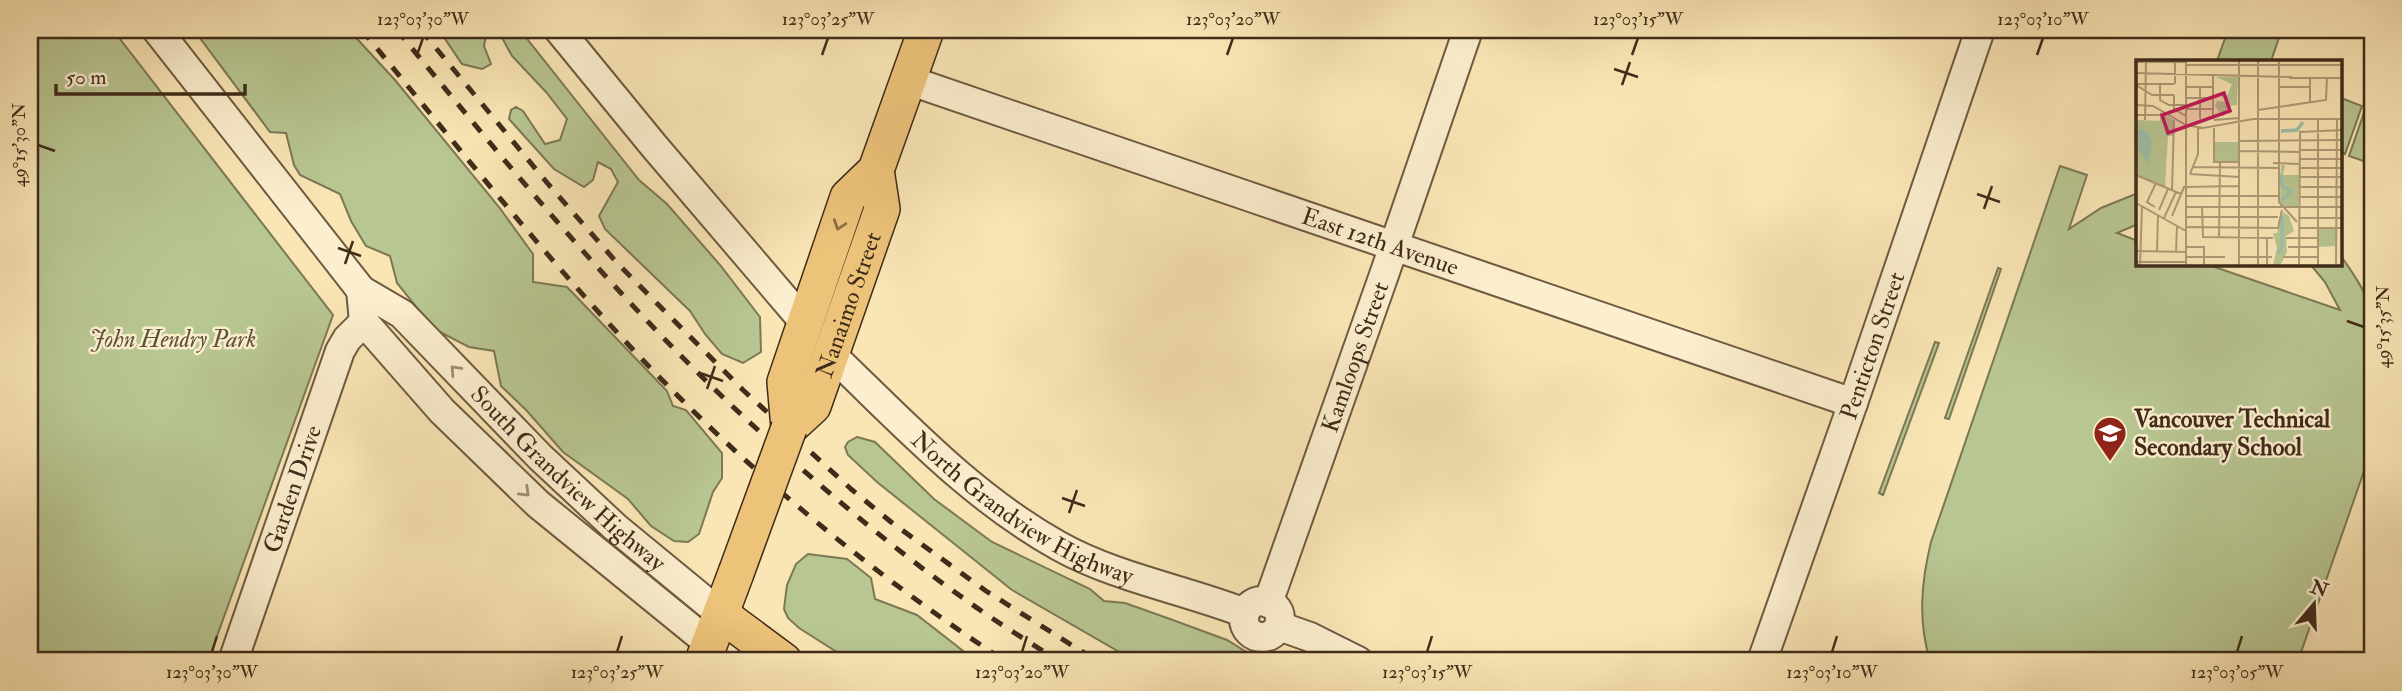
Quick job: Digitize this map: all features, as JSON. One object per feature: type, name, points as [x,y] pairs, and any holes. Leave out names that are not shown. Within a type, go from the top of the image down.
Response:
[{"type":"main road","name":"Nanaimo Street","points":[[801,417],[785,382],[848,197],[876,170],[926,30]]},
{"type":"main road","name":"Nanaimo Street","points":[[716,645],[736,573],[801,417],[831,354],[882,209],[876,170]]},
{"type":"main road","name":"South Grandview Highway","points":[[716,645],[784,661]]},
{"type":"street","name":"South Grandview Highway","points":[[157,30],[361,290],[402,314],[540,457],[615,527],[716,645]]},
{"type":"street","points":[[559,30],[654,146],[806,323]]},
{"type":"street","name":"Kamloops Street","points":[[1264,614],[1468,30]]},
{"type":"street","name":"Penticton Street","points":[[1762,661],[1853,403],[1979,30]]},
{"type":"street","name":"East 12th Avenue","points":[[908,80],[1853,403]]},
{"type":"street","points":[[361,290],[364,322]]},
{"type":"street","name":"South Grandview Highway","points":[[364,322],[442,411],[538,504],[716,645]]},
{"type":"street","name":"Garden Drive","points":[[233,661],[340,351],[364,322]]},
{"type":"street","name":"North Grandview Highway","points":[[831,354],[950,469],[1008,515],[1061,548],[1122,572],[1264,614],[1358,661]]},
{"type":"green space","name":"John Hendry Park","points":[[30,30],[113,30],[333,315],[208,661],[30,661]]},
{"type":"green space","points":[[194,30],[349,30],[395,80],[499,207],[533,254],[533,282],[567,287],[667,391],[673,406],[686,410],[722,453],[722,478],[713,492],[699,534],[688,542],[674,541],[651,526],[628,499],[563,452],[501,386],[494,351],[469,347],[434,329],[397,283],[390,256],[366,246],[351,221],[340,194],[300,175],[294,165],[286,133],[270,132]]},
{"type":"green space","points":[[439,30],[487,30],[484,46],[491,64],[482,69],[462,64]]},
{"type":"green space","points":[[498,30],[520,30],[639,180],[667,204],[720,265],[760,317],[761,352],[743,363],[722,354],[690,311],[605,229],[599,216],[618,182],[611,169],[598,162],[593,180],[584,187],[554,169],[509,119],[511,110],[516,107],[523,111],[545,144],[560,140],[567,119],[512,56]]},
{"type":"green space","points":[[2228,30],[2265,30],[2280,35],[2271,60],[2217,60]]},
{"type":"green space","points":[[2342,98],[2362,106],[2345,154],[2342,152]]},
{"type":"green space","points":[[2366,107],[2372,109],[2372,164],[2349,156]]},
{"type":"green space","points":[[2060,166],[2087,175],[2069,229],[2101,208],[2136,194],[2136,225],[2117,233],[2136,240],[2136,266],[2212,266],[2340,310],[2325,282],[2312,266],[2342,266],[2342,258],[2372,312],[2372,448],[2298,661],[1930,661],[1922,602],[1931,542]]},
{"type":"green space","points":[[1998,268],[2001,269],[1949,419],[1945,418]]},
{"type":"green space","points":[[1935,342],[1939,343],[1883,495],[1879,493]]},
{"type":"green space","points":[[857,437],[875,442],[934,499],[992,542],[1090,589],[1104,601],[1125,603],[1227,640],[1248,653],[1249,661],[1135,661],[1012,590],[877,482],[848,455],[845,447]]},
{"type":"green space","points":[[808,554],[847,559],[871,578],[875,599],[917,615],[976,661],[851,661],[799,628],[788,618],[784,609],[787,585],[796,564]]},
{"type":"railway","points":[[362,30],[557,265],[668,386],[805,513],[903,590],[1005,661]]},
{"type":"railway","points":[[397,30],[575,242],[718,393],[890,543],[977,608],[1058,661]]},
{"type":"railway","points":[[421,30],[618,264],[743,390],[891,522],[986,591],[1097,661]]},
{"type":"place","name":"Vancouver Technical Secondary School","points":[[2110,463]]}]
